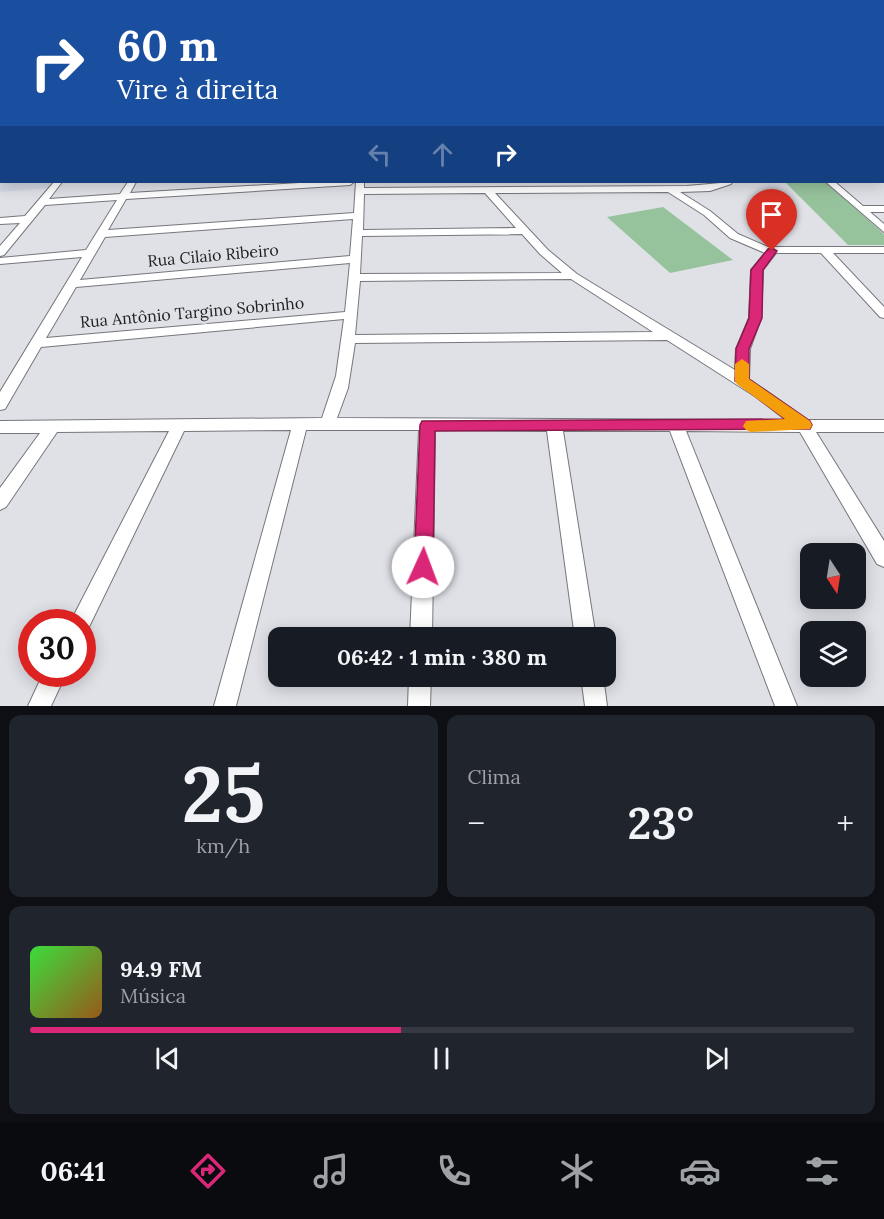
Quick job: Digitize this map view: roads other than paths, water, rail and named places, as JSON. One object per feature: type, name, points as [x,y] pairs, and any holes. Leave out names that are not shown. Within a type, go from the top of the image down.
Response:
[{"type":"street","points":[[0,253],[57,183]]},
{"type":"street","points":[[0,405],[131,183]]},
{"type":"street","points":[[41,202],[334,183]]},
{"type":"street","points":[[604,183],[609,190]]},
{"type":"street","points":[[327,424],[336,408],[341,390],[348,339],[358,233],[359,186],[448,186],[487,190],[609,190],[671,189],[684,185],[710,188],[725,183]]},
{"type":"street","points":[[831,183],[884,229]]},
{"type":"street","points":[[671,189],[707,213],[734,236],[756,247],[772,251],[884,250]]},
{"type":"street","points":[[487,190],[522,231],[573,276],[742,381],[804,425],[884,558]]},
{"type":"street","points":[[862,209],[884,209]]},
{"type":"street","points":[[100,234],[359,216]]},
{"type":"street","points":[[0,221],[28,219]]},
{"type":"street","points":[[358,233],[522,231]]},
{"type":"street","points":[[824,250],[884,314]]},
{"type":"street","points":[[742,381],[743,349],[755,318],[757,270],[772,251]]},
{"type":"street","points":[[0,261],[89,254]]},
{"type":"street","name":"Rua Cilaio Ribeiro","points":[[72,284],[356,258]]},
{"type":"street","points":[[354,278],[573,276]]},
{"type":"street","name":"Rua Antônio Targino Sobrinho","points":[[36,343],[351,315]]},
{"type":"street","points":[[348,339],[669,336]]},
{"type":"street","points":[[225,706],[300,424]]},
{"type":"street","points":[[0,427],[300,424],[884,426]]},
{"type":"street","points":[[421,627],[428,425]]},
{"type":"street","points":[[0,502],[53,426]]},
{"type":"street","points":[[88,609],[179,426]]},
{"type":"street","points":[[554,426],[584,627]]},
{"type":"street","points":[[676,426],[786,706]]},
{"type":"street","points":[[39,706],[48,687]]},
{"type":"street","points":[[420,687],[420,706]]},
{"type":"street","points":[[593,687],[596,706]]}]
